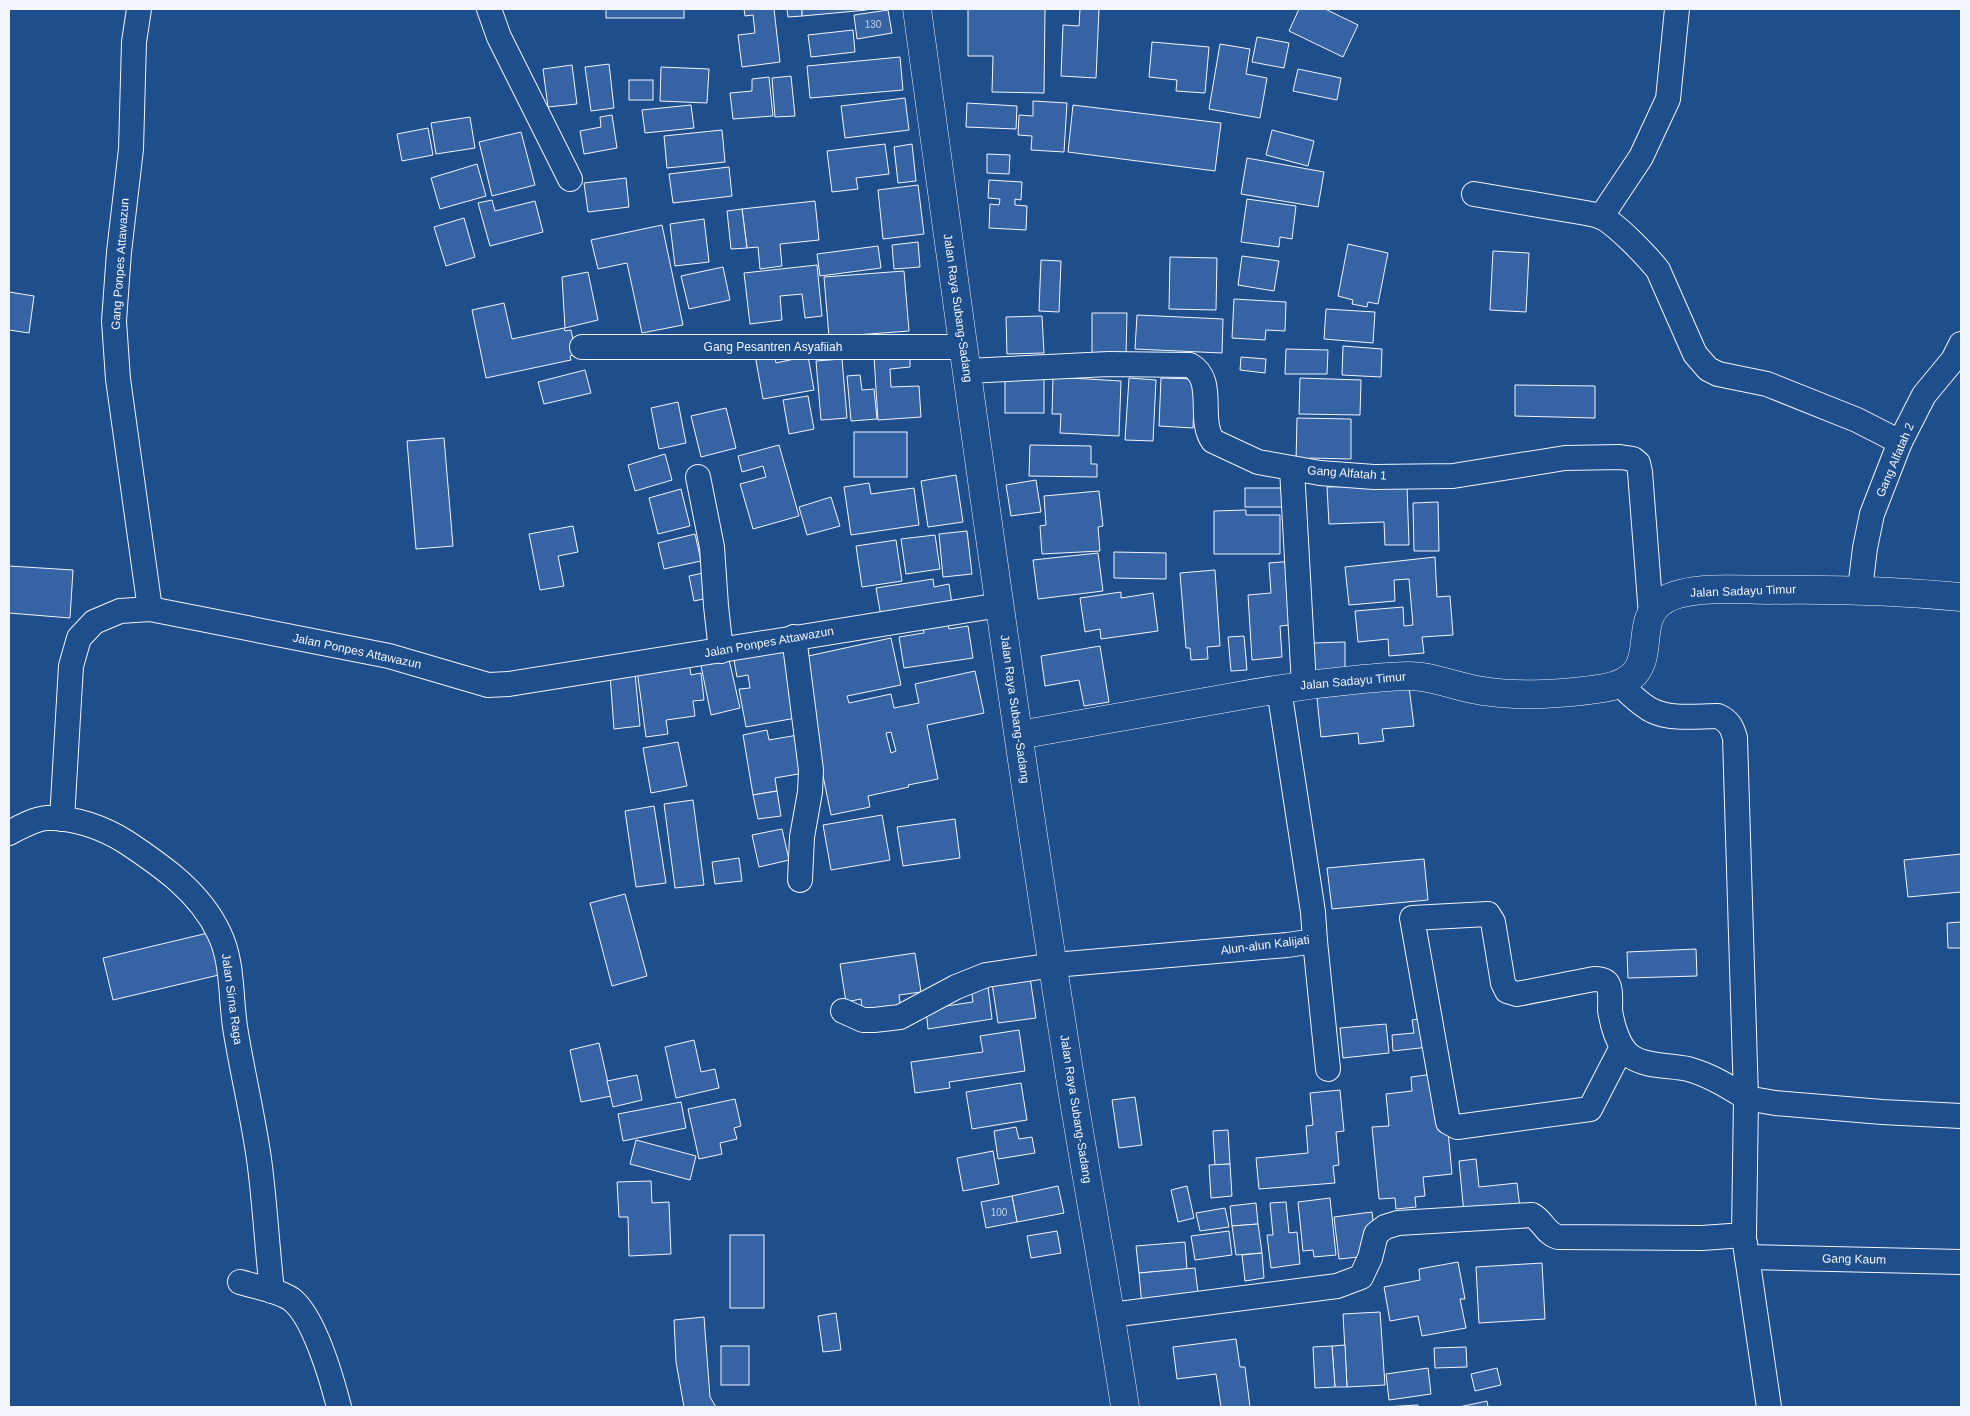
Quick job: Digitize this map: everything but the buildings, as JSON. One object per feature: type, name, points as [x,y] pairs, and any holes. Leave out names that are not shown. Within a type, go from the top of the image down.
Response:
[{"type":"main road","name":"Jalan Raya Subang-Sadang","points":[[917,9],[1000,605],[1068,1065],[1125,1407]]},
{"type":"main road","name":"Jalan Sadayu Timur","points":[[1019,734],[1292,687],[1409,676],[1442,681],[1482,691],[1508,693],[1547,693],[1604,688],[1619,684],[1637,672],[1643,658],[1651,615],[1659,604],[1671,596],[1690,592],[1860,589],[1961,597]]},
{"type":"street","name":"Gang Ponpes Attawazun","points":[[138,9],[134,42],[130,149],[114,322],[118,379],[150,609]]},
{"type":"street","points":[[489,9],[499,36],[570,179]]},
{"type":"street","points":[[1601,217],[1641,157],[1668,99],[1677,9]]},
{"type":"street","points":[[1474,194],[1586,212],[1601,217],[1612,224],[1658,270],[1695,354],[1708,369],[1718,374],[1767,384],[1857,420],[1900,442]]},
{"type":"street","name":"Gang Alfatah 2","points":[[1860,589],[1865,548],[1872,514],[1900,442],[1924,395],[1953,360],[1961,344]]},
{"type":"street","name":"Gang Pesantren Asyafiiah","points":[[582,347],[965,359]]},
{"type":"street","name":"Gang Alfatah 1","points":[[965,359],[1190,365],[1196,368],[1204,383],[1207,426],[1209,436],[1213,441],[1258,462],[1320,473],[1374,477],[1453,476],[1565,458],[1620,456],[1633,458],[1638,463],[1640,472],[1651,615]]},
{"type":"street","name":"Alun-alun Kalijati","points":[[843,1011],[863,1020],[900,1016],[927,1004],[956,987],[986,975],[1054,965],[1287,945],[1315,940],[1292,687],[1292,468]]},
{"type":"street","points":[[698,477],[712,547],[721,651]]},
{"type":"street","name":"Jalan Ponpes Attawazun","points":[[62,819],[71,666],[79,638],[94,622],[120,611],[150,609],[389,656],[488,685],[509,684],[721,651],[794,637],[1000,605]]},
{"type":"street","points":[[794,637],[811,770],[810,792],[802,837],[800,880]]},
{"type":"street","points":[[1619,684],[1652,711],[1664,715],[1718,716],[1726,720],[1733,728],[1735,738],[1746,1098],[1746,1246],[1769,1407]]},
{"type":"street","name":"Jalan Sirna Raga","points":[[9,833],[46,818],[74,820],[113,834],[156,862],[190,890],[220,933],[226,951],[236,1031],[259,1159],[272,1291]]},
{"type":"street","points":[[1622,1047],[1590,1109],[1457,1127],[1448,1122],[1412,918],[1488,914],[1493,922],[1503,983],[1507,991],[1511,993],[1594,979],[1605,981],[1609,987],[1611,1012],[1622,1047],[1629,1055],[1640,1061],[1689,1070],[1716,1079],[1746,1098],[1775,1103],[1882,1112],[1961,1116]]},
{"type":"street","points":[[1315,940],[1328,1069]]},
{"type":"street","name":"Gang Kaum","points":[[1111,1315],[1337,1286],[1361,1277],[1370,1258],[1376,1234],[1385,1227],[1398,1223],[1532,1215],[1542,1222],[1553,1236],[1558,1237],[1702,1238],[1746,1246],[1961,1262]]},
{"type":"street","points":[[240,1282],[272,1291],[292,1300],[309,1321],[326,1364],[339,1407]]}]
